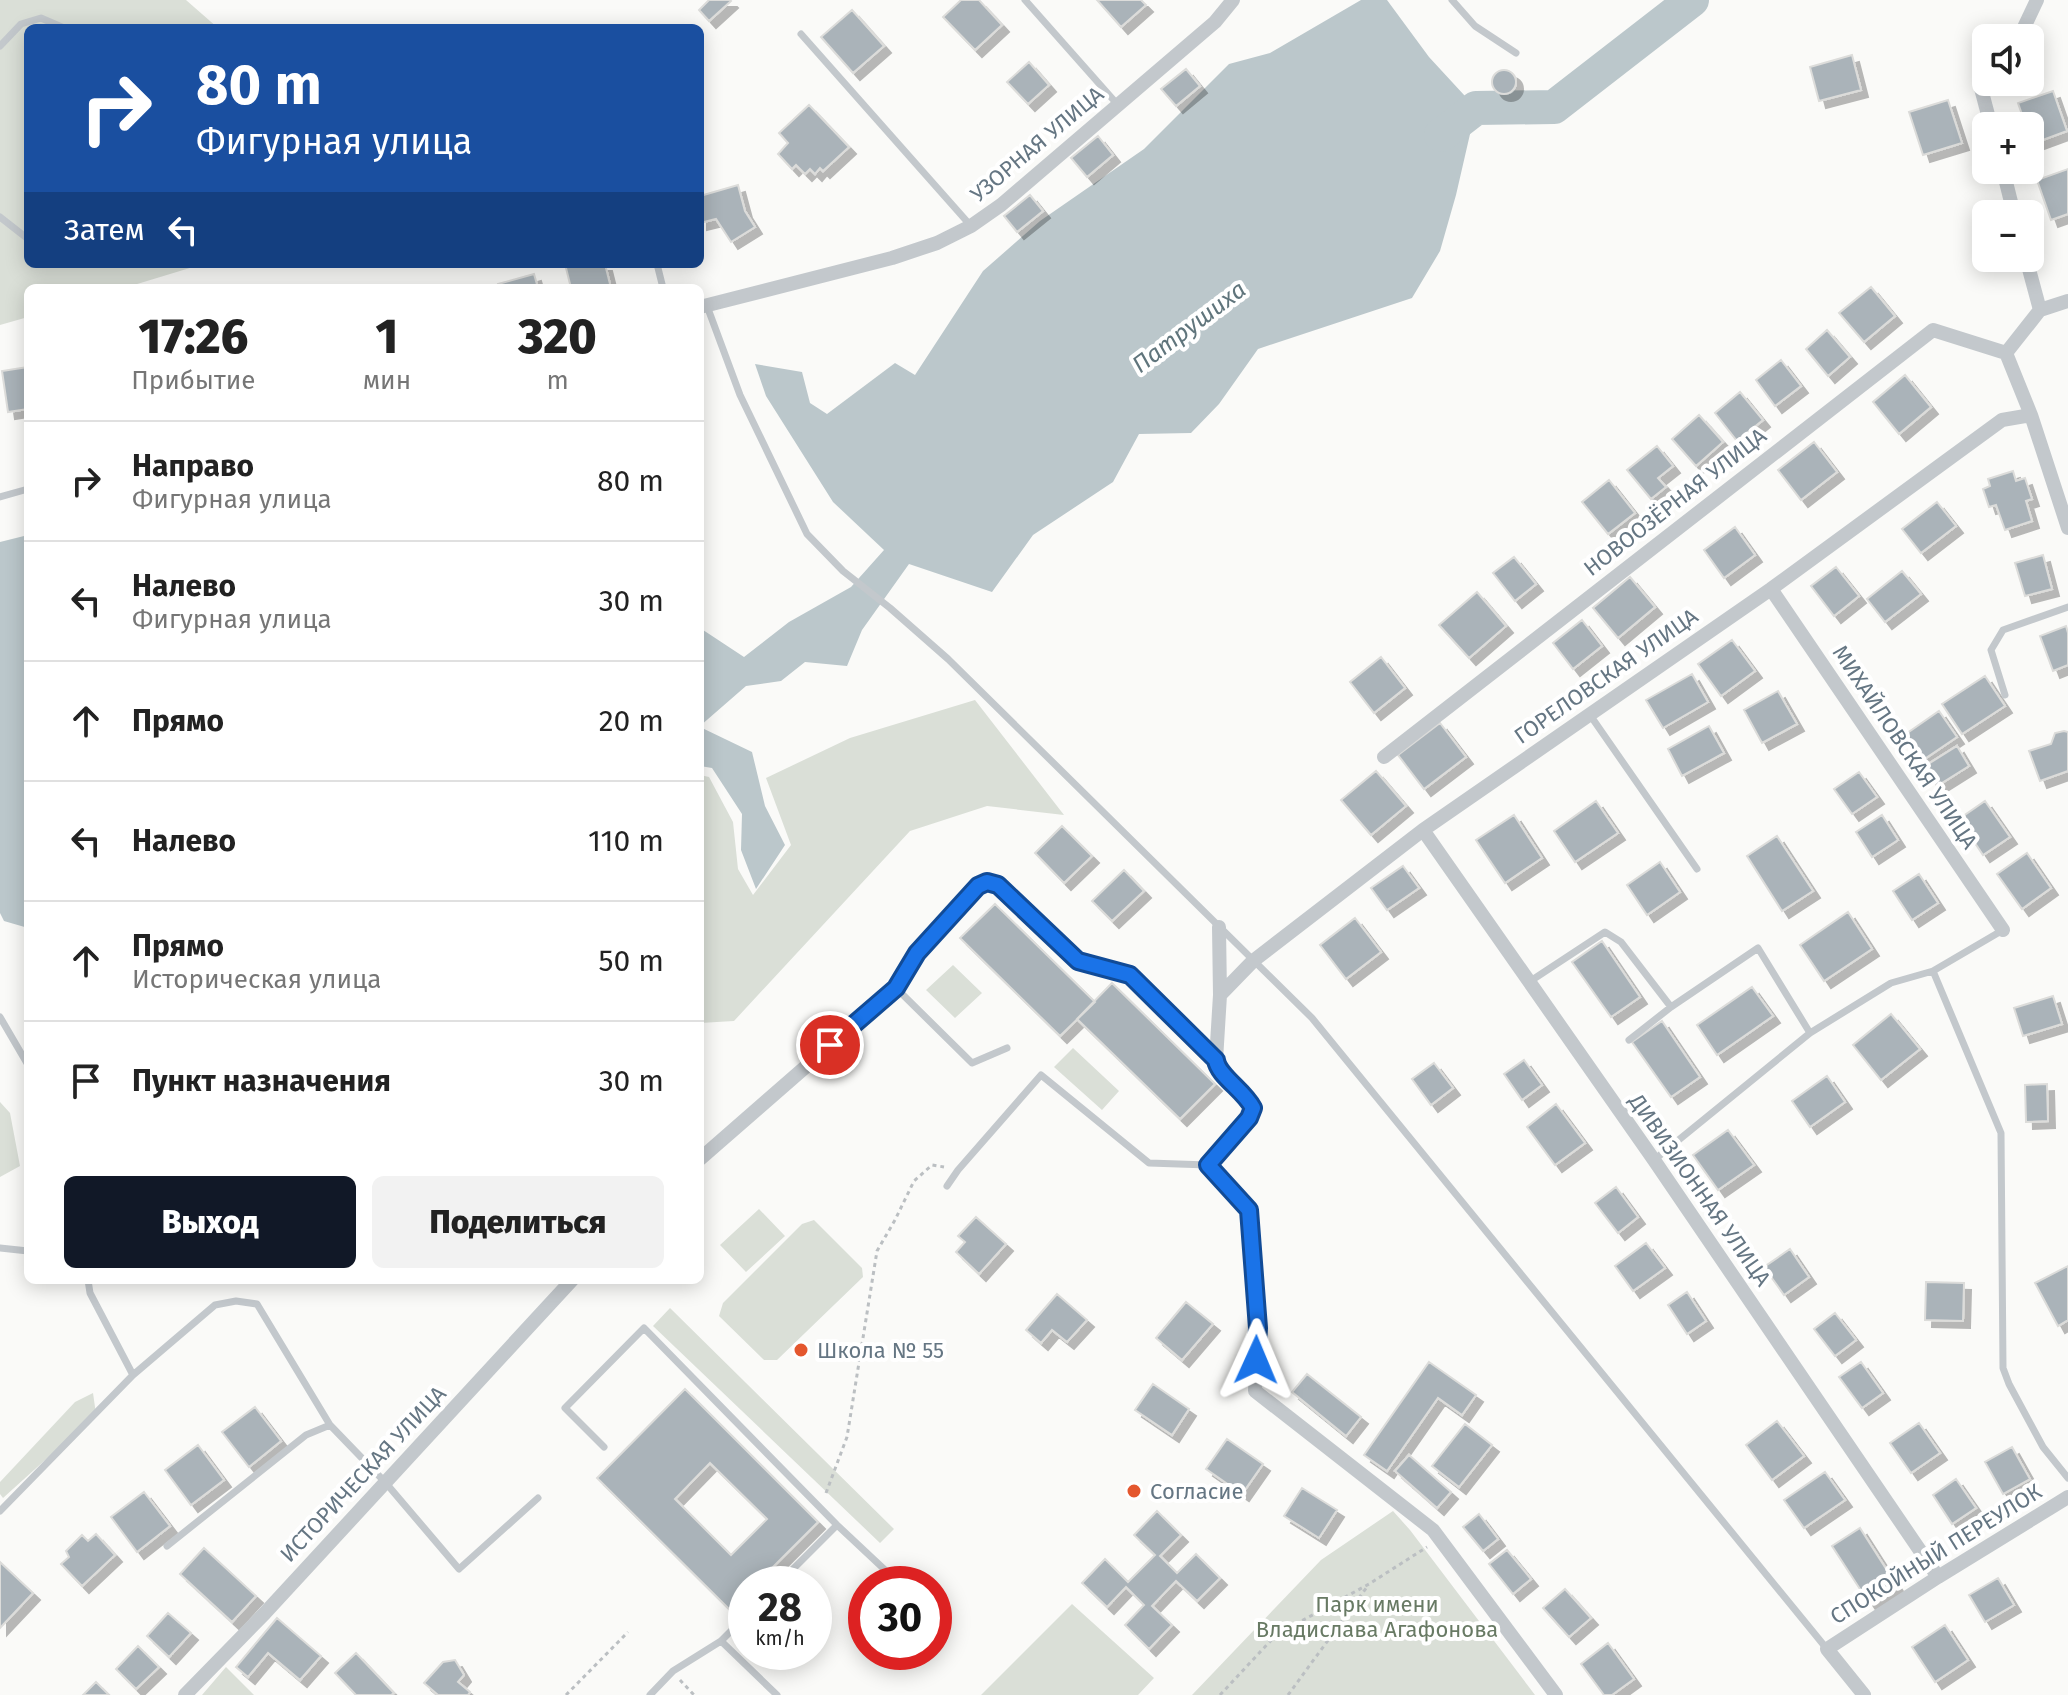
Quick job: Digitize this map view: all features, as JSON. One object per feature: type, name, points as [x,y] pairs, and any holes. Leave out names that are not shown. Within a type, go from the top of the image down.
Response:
[{"type":"street","name":"УЗОРНАЯ УЛИЦА","points":[[704,307],[892,258],[937,243],[971,226],[1001,205],[1215,22],[1233,0]]},
{"type":"street","points":[[2026,24],[2037,0]]},
{"type":"street","points":[[2030,272],[2040,310]]},
{"type":"street","points":[[2068,301],[2040,310],[2006,353],[2031,415],[2068,528]]},
{"type":"street","name":"НОВООЗЁРНАЯ УЛИЦА","points":[[1384,757],[1933,330],[2006,353]]},
{"type":"street","name":"ГОРЕЛОВСКАЯ УЛИЦА","points":[[1220,995],[1253,961],[1423,830],[1771,589],[2002,420],[2031,415]]},
{"type":"street","name":"МИХАЙЛОВСКАЯ УЛИЦА","points":[[1771,589],[2003,930]]},
{"type":"street","name":"ДИВИЗИОННАЯ УЛИЦА","points":[[1423,830],[1654,1160],[1938,1577]]},
{"type":"street","points":[[1219,927],[1217,1068],[1247,1097],[1253,1108],[1249,1118],[1208,1165],[1249,1210],[1258,1328],[1255,1391],[1433,1530],[1556,1695]]},
{"type":"street","points":[[704,1156],[896,988]]},
{"type":"street","name":"ИСТОРИЧЕСКАЯ УЛИЦА","points":[[185,1695],[568,1284]]},
{"type":"street","name":"СПОКОЙНЫЙ ПЕРЕУЛОК","points":[[1827,1649],[2068,1497]]},
{"type":"street","points":[[1827,1649],[1864,1695]]},
{"type":"lane","points":[[1025,0],[1118,105]]},
{"type":"lane","points":[[1452,0],[1475,26],[1516,53]]},
{"type":"lane","points":[[0,46],[21,24],[41,18],[55,24]]},
{"type":"lane","points":[[801,34],[971,226]]},
{"type":"lane","points":[[0,217],[24,236]]},
{"type":"lane","points":[[704,307],[740,395],[807,534],[843,571],[948,659],[1312,1018],[1827,1649]]},
{"type":"lane","points":[[0,497],[24,490]]},
{"type":"lane","points":[[2005,695],[1991,650],[2003,630],[2068,607]]},
{"type":"lane","points":[[1589,714],[1697,869]]},
{"type":"lane","points":[[1007,1048],[972,1063],[896,988],[917,953],[978,886],[987,882],[998,885],[1078,961],[1130,975],[1216,1060]]},
{"type":"lane","points":[[1654,1160],[1810,1033],[1891,983],[1933,971],[2003,930]]},
{"type":"lane","points":[[1529,982],[1605,932],[1621,942],[1671,1007]]},
{"type":"lane","points":[[1629,1040],[1671,1007],[1758,948],[1810,1033]]},
{"type":"lane","points":[[1933,971],[2001,1133],[2003,1368],[2043,1447],[2068,1478]]},
{"type":"lane","points":[[0,1017],[24,1058]]},
{"type":"lane","points":[[947,1186],[1041,1075],[1149,1163],[1208,1165]]},
{"type":"lane","points":[[0,1248],[24,1251]]},
{"type":"lane","points":[[89,1284],[90,1293],[133,1375]]},
{"type":"lane","points":[[0,1511],[133,1375],[215,1305],[236,1301],[257,1304],[330,1425],[385,1482],[459,1569],[538,1498]]},
{"type":"lane","points":[[604,1447],[565,1408],[644,1328],[881,1566]]},
{"type":"lane","points":[[167,1546],[306,1435],[330,1425]]},
{"type":"lane","points":[[796,1566],[837,1525]]},
{"type":"lane","points":[[650,1695],[673,1671],[728,1634]]},
{"type":"lane","points":[[721,1641],[777,1695]]},
{"type":"path","points":[[820,1508],[847,1437],[877,1251],[914,1181],[932,1165],[958,1170]]},
{"type":"path","points":[[1220,1695],[1276,1635],[1369,1584],[1440,1539]]},
{"type":"path","points":[[1288,1695],[1369,1584]]},
{"type":"path","points":[[566,1695],[628,1632]]},
{"type":"green space","points":[[0,0],[186,0],[213,24],[24,24],[24,268],[190,268],[137,284],[24,284],[24,318],[0,325]]},
{"type":"green space","points":[[975,700],[1064,815],[987,806],[910,831],[734,1021],[704,1023],[704,776],[709,777],[733,822],[738,869],[753,895],[791,845],[766,778],[850,738]]},
{"type":"green space","points":[[953,965],[982,993],[955,1018],[926,990]]},
{"type":"green space","points":[[1073,1048],[1119,1091],[1102,1110],[1054,1067]]},
{"type":"green space","points":[[0,1102],[10,1113],[20,1166],[0,1177]]},
{"type":"green space","points":[[759,1209],[785,1236],[746,1272],[720,1245]]},
{"type":"green space","points":[[814,1220],[862,1268],[863,1277],[777,1360],[764,1360],[719,1316],[723,1303],[802,1224]]},
{"type":"green space","points":[[670,1308],[894,1529],[880,1543],[653,1326]]},
{"type":"green space","points":[[93,1393],[96,1414],[3,1498],[0,1482],[75,1402]]},
{"type":"green space","name":"Парк имени Владислава Агафонова","points":[[1393,1511],[1535,1695],[1192,1695],[1321,1560]]},
{"type":"green space","points":[[1072,1604],[1154,1678],[1138,1695],[981,1695]]},
{"type":"green space","points":[[226,1667],[254,1695],[202,1695]]},
{"type":"water","points":[[1361,0],[1387,0],[1429,57],[1476,108],[1440,251],[1412,298],[1258,349],[1219,404],[1191,433],[1139,434],[1113,482],[1033,535],[992,592],[909,564],[862,630],[847,666],[805,662],[781,681],[746,686],[704,723],[704,631],[744,657],[789,622],[851,587],[884,550],[833,502],[766,396],[755,364],[802,372],[810,403],[827,414],[895,363],[915,375],[983,271],[1040,221],[1144,149],[1229,64],[1270,53]]},
{"type":"water","points":[[24,536],[24,927],[4,921],[0,913],[0,542]]},
{"type":"water","points":[[704,729],[752,752],[765,806],[785,845],[756,889],[741,850],[742,814],[712,768],[704,767]]},
{"type":"building","points":[[709,0],[731,1],[709,21],[699,10]]},
{"type":"building","points":[[961,0],[979,0],[1002,25],[975,50],[943,17]]},
{"type":"building","points":[[1097,0],[1141,0],[1146,5],[1121,27]]},
{"type":"building","points":[[852,10],[884,46],[853,73],[821,37]]},
{"type":"building","points":[[1852,55],[1861,90],[1819,101],[1810,67]]},
{"type":"building","points":[[1029,62],[1049,85],[1028,104],[1007,82]]},
{"type":"building","points":[[1186,69],[1200,86],[1176,106],[1161,89]]},
{"type":"building","points":[[1504,70],[1513,73],[1516,82],[1513,91],[1504,94],[1495,91],[1492,82],[1495,73]]},
{"type":"building","points":[[2053,91],[2067,131],[2044,140],[2044,112],[2021,112],[2018,103]]},
{"type":"building","points":[[1948,100],[1962,143],[1923,155],[1909,112]]},
{"type":"building","points":[[809,105],[849,147],[823,171],[820,168],[815,174],[810,169],[805,174],[796,165],[792,169],[778,154],[788,143],[779,133]]},
{"type":"building","points":[[1098,136],[1113,155],[1087,177],[1071,158]]},
{"type":"building","points":[[2068,169],[2068,214],[2051,220],[2038,184],[2044,184],[2044,178]]},
{"type":"building","points":[[738,185],[745,211],[755,227],[731,242],[716,219],[704,222],[704,195]]},
{"type":"building","points":[[1030,195],[1043,211],[1017,232],[1004,216]]},
{"type":"building","points":[[566,268],[606,268],[610,284],[570,284]]},
{"type":"building","points":[[534,274],[537,284],[498,284]]},
{"type":"building","points":[[1871,287],[1895,316],[1864,342],[1839,313]]},
{"type":"building","points":[[1827,330],[1850,357],[1828,376],[1806,349]]},
{"type":"building","points":[[1781,360],[1801,386],[1775,406],[1756,380]]},
{"type":"building","points":[[24,368],[24,410],[8,412],[2,371]]},
{"type":"building","points":[[1905,375],[1931,407],[1899,434],[1873,402]]},
{"type":"building","points":[[1740,392],[1763,420],[1737,441],[1715,413]]},
{"type":"building","points":[[1699,415],[1723,442],[1696,466],[1672,439]]},
{"type":"building","points":[[1814,442],[1837,472],[1801,500],[1778,470]]},
{"type":"building","points":[[1657,446],[1673,466],[1658,478],[1666,487],[1651,499],[1627,470]]},
{"type":"building","points":[[2013,471],[2016,481],[2025,478],[2032,499],[2026,501],[2032,521],[2005,530],[1996,505],[1989,507],[1983,489],[1990,486],[1988,479]]},
{"type":"building","points":[[1609,480],[1635,513],[1608,534],[1582,502]]},
{"type":"building","points":[[1937,502],[1956,526],[1921,553],[1902,529]]},
{"type":"building","points":[[1735,527],[1755,555],[1724,578],[1704,550]]},
{"type":"building","points":[[2043,555],[2052,589],[2025,596],[2015,563]]},
{"type":"building","points":[[1514,557],[1536,584],[1515,601],[1493,573]]},
{"type":"building","points":[[1836,567],[1859,596],[1834,616],[1811,586]]},
{"type":"building","points":[[1902,571],[1921,594],[1885,622],[1867,599]]},
{"type":"building","points":[[1630,577],[1655,607],[1618,638],[1593,608]]},
{"type":"building","points":[[1477,592],[1506,626],[1469,658],[1439,625]]},
{"type":"building","points":[[1582,620],[1602,646],[1573,669],[1553,643]]},
{"type":"building","points":[[2066,626],[2068,665],[2053,671],[2040,636]]},
{"type":"building","points":[[1732,640],[1755,671],[1721,696],[1698,664]]},
{"type":"building","points":[[1381,657],[1405,688],[1374,713],[1350,682]]},
{"type":"building","points":[[1692,674],[1708,702],[1663,728],[1646,700]]},
{"type":"building","points":[[1985,676],[2005,706],[1962,734],[1942,704]]},
{"type":"building","points":[[1778,691],[1797,724],[1762,743],[1744,710]]},
{"type":"building","points":[[1939,711],[1957,737],[1920,762],[1903,736]]},
{"type":"building","points":[[1440,723],[1466,757],[1424,789],[1398,755]]},
{"type":"building","points":[[1709,726],[1724,753],[1682,776],[1668,749]]},
{"type":"building","points":[[2068,732],[2068,771],[2040,781],[2029,751],[2051,744],[2055,733]]},
{"type":"building","points":[[1957,746],[1969,766],[1937,786],[1925,766]]},
{"type":"building","points":[[1376,771],[1406,806],[1371,835],[1341,800]]},
{"type":"building","points":[[1859,772],[1877,797],[1852,814],[1834,789]]},
{"type":"building","points":[[1596,801],[1618,833],[1575,862],[1554,831]]},
{"type":"building","points":[[1985,801],[2010,837],[1983,855],[1959,819]]},
{"type":"building","points":[[1514,815],[1542,858],[1505,883],[1476,840]]},
{"type":"building","points":[[1882,815],[1898,840],[1872,857],[1856,832]]},
{"type":"building","points":[[1062,826],[1092,856],[1064,883],[1035,853]]},
{"type":"building","points":[[1777,836],[1813,891],[1782,911],[1747,856]]},
{"type":"building","points":[[2027,853],[2051,888],[2022,909],[1997,874]]},
{"type":"building","points":[[1660,862],[1680,892],[1647,915],[1627,885]]},
{"type":"building","points":[[1403,866],[1419,888],[1387,910],[1371,888]]},
{"type":"building","points":[[1124,870],[1144,891],[1112,921],[1092,901]]},
{"type":"building","points":[[1919,874],[1938,903],[1912,920],[1893,891]]},
{"type":"building","points":[[995,904],[1095,1002],[1060,1036],[960,938]]},
{"type":"building","points":[[1848,912],[1872,949],[1824,981],[1800,945]]},
{"type":"building","points":[[1355,918],[1381,952],[1346,979],[1320,945]]},
{"type":"building","points":[[1602,941],[1640,997],[1611,1017],[1572,962]]},
{"type":"building","points":[[1112,983],[1215,1084],[1180,1119],[1077,1019]]},
{"type":"building","points":[[1752,987],[1773,1016],[1717,1055],[1697,1025]]},
{"type":"building","points":[[2053,996],[2062,1024],[2023,1036],[2014,1008]]},
{"type":"building","points":[[1891,1014],[1920,1049],[1881,1080],[1853,1045]]},
{"type":"building","points":[[1662,1021],[1700,1077],[1671,1097],[1632,1042]]},
{"type":"building","points":[[1524,1060],[1542,1085],[1522,1100],[1504,1074]]},
{"type":"building","points":[[1434,1063],[1453,1088],[1431,1105],[1412,1079]]},
{"type":"building","points":[[1827,1076],[1845,1102],[1810,1127],[1792,1101]]},
{"type":"building","points":[[2047,1084],[2048,1121],[2026,1122],[2025,1085]]},
{"type":"building","points":[[1556,1104],[1585,1143],[1555,1165],[1527,1127]]},
{"type":"building","points":[[1728,1130],[1754,1165],[1718,1190],[1693,1155]]},
{"type":"building","points":[[1616,1187],[1638,1217],[1618,1233],[1595,1203]]},
{"type":"building","points":[[976,1217],[1006,1244],[979,1274],[956,1252],[965,1242],[958,1236]]},
{"type":"building","points":[[1646,1243],[1665,1268],[1633,1291],[1615,1266]]},
{"type":"building","points":[[1790,1249],[1809,1277],[1784,1295],[1764,1267]]},
{"type":"building","points":[[2068,1266],[2068,1320],[2058,1326],[2035,1283]]},
{"type":"building","points":[[1926,1282],[1964,1283],[1963,1321],[1925,1320]]},
{"type":"building","points":[[1687,1292],[1706,1321],[1687,1334],[1668,1305]]},
{"type":"building","points":[[1057,1294],[1087,1320],[1067,1342],[1052,1330],[1041,1343],[1026,1330]]},
{"type":"building","points":[[1186,1302],[1213,1324],[1182,1360],[1156,1338]]},
{"type":"building","points":[[1835,1313],[1856,1340],[1835,1356],[1814,1329]]},
{"type":"building","points":[[1429,1362],[1476,1395],[1462,1415],[1438,1398],[1387,1471],[1364,1455]]},
{"type":"building","points":[[1861,1362],[1883,1393],[1862,1408],[1839,1377]]},
{"type":"building","points":[[1307,1374],[1361,1417],[1346,1436],[1292,1392]]},
{"type":"building","points":[[1153,1384],[1189,1409],[1172,1435],[1135,1410]]},
{"type":"building","points":[[685,1389],[818,1522],[774,1566],[728,1566],[728,1608],[597,1478]],"holes":[[[710,1463],[767,1519],[731,1555],[675,1499]]]},
{"type":"building","points":[[255,1407],[281,1441],[249,1467],[222,1432]]},
{"type":"building","points":[[1777,1421],[1804,1456],[1772,1480],[1746,1445]]},
{"type":"building","points":[[1919,1423],[1940,1453],[1911,1473],[1890,1443]]},
{"type":"building","points":[[1465,1424],[1492,1445],[1459,1487],[1432,1466]]},
{"type":"building","points":[[1227,1439],[1263,1464],[1242,1494],[1206,1469]]},
{"type":"building","points":[[198,1445],[224,1480],[191,1505],[165,1470]]},
{"type":"building","points":[[2012,1447],[2030,1479],[2003,1494],[1985,1462]]},
{"type":"building","points":[[1409,1455],[1451,1492],[1437,1508],[1395,1471]]},
{"type":"building","points":[[1825,1472],[1845,1500],[1804,1528],[1784,1500]]},
{"type":"building","points":[[1956,1479],[1976,1508],[1952,1524],[1933,1495]]},
{"type":"building","points":[[1302,1488],[1337,1510],[1319,1538],[1284,1516]]},
{"type":"building","points":[[144,1492],[170,1526],[137,1552],[111,1517]]},
{"type":"building","points":[[1157,1511],[1181,1535],[1160,1556],[1177,1573],[1196,1554],[1220,1578],[1197,1601],[1176,1581],[1152,1606],[1172,1625],[1149,1649],[1125,1625],[1144,1605],[1126,1587],[1107,1607],[1082,1583],[1105,1559],[1128,1582],[1155,1555],[1134,1535]]},
{"type":"building","points":[[1479,1514],[1498,1539],[1483,1551],[1463,1527]]},
{"type":"building","points":[[1860,1528],[1897,1586],[1869,1603],[1832,1546]]},
{"type":"building","points":[[96,1534],[115,1555],[82,1586],[61,1564],[69,1557],[66,1551],[82,1535],[88,1541]]},
{"type":"building","points":[[204,1548],[256,1596],[232,1622],[180,1574]]},
{"type":"building","points":[[1507,1550],[1531,1579],[1513,1594],[1489,1564]]},
{"type":"building","points":[[0,1562],[33,1593],[0,1628]]},
{"type":"building","points":[[1998,1578],[2014,1605],[1985,1622],[1969,1595]]},
{"type":"building","points":[[1565,1589],[1591,1618],[1569,1637],[1543,1608]]},
{"type":"building","points":[[168,1613],[191,1633],[169,1657],[147,1636]]},
{"type":"building","points":[[277,1618],[321,1656],[300,1680],[268,1653],[248,1677],[236,1667]]},
{"type":"building","points":[[1945,1625],[1968,1660],[1935,1682],[1912,1647]]},
{"type":"building","points":[[1608,1643],[1634,1679],[1612,1695],[1604,1695],[1581,1664]]},
{"type":"building","points":[[138,1646],[159,1667],[136,1689],[116,1669]]},
{"type":"building","points":[[356,1653],[394,1693],[356,1695],[335,1673]]},
{"type":"building","points":[[455,1660],[464,1675],[458,1682],[470,1692],[468,1695],[438,1695],[424,1683],[443,1662]]},
{"type":"building","points":[[96,1682],[109,1695],[83,1695]]},
{"type":"waterway","name":"Патрушиха","points":[[1441,135],[1476,108],[1554,107],[1692,0]]},
{"type":"place","name":"Школа № 55","points":[[801,1350]]},
{"type":"place","name":"Согласие","points":[[1134,1491]]},
{"type":"route","points":[[830,1045],[896,988],[917,953],[947,918],[978,886],[987,882],[998,885],[1078,961],[1130,975],[1216,1060],[1217,1068],[1247,1097],[1253,1108],[1249,1118],[1208,1165],[1249,1210],[1258,1328],[1256,1360]]}]
